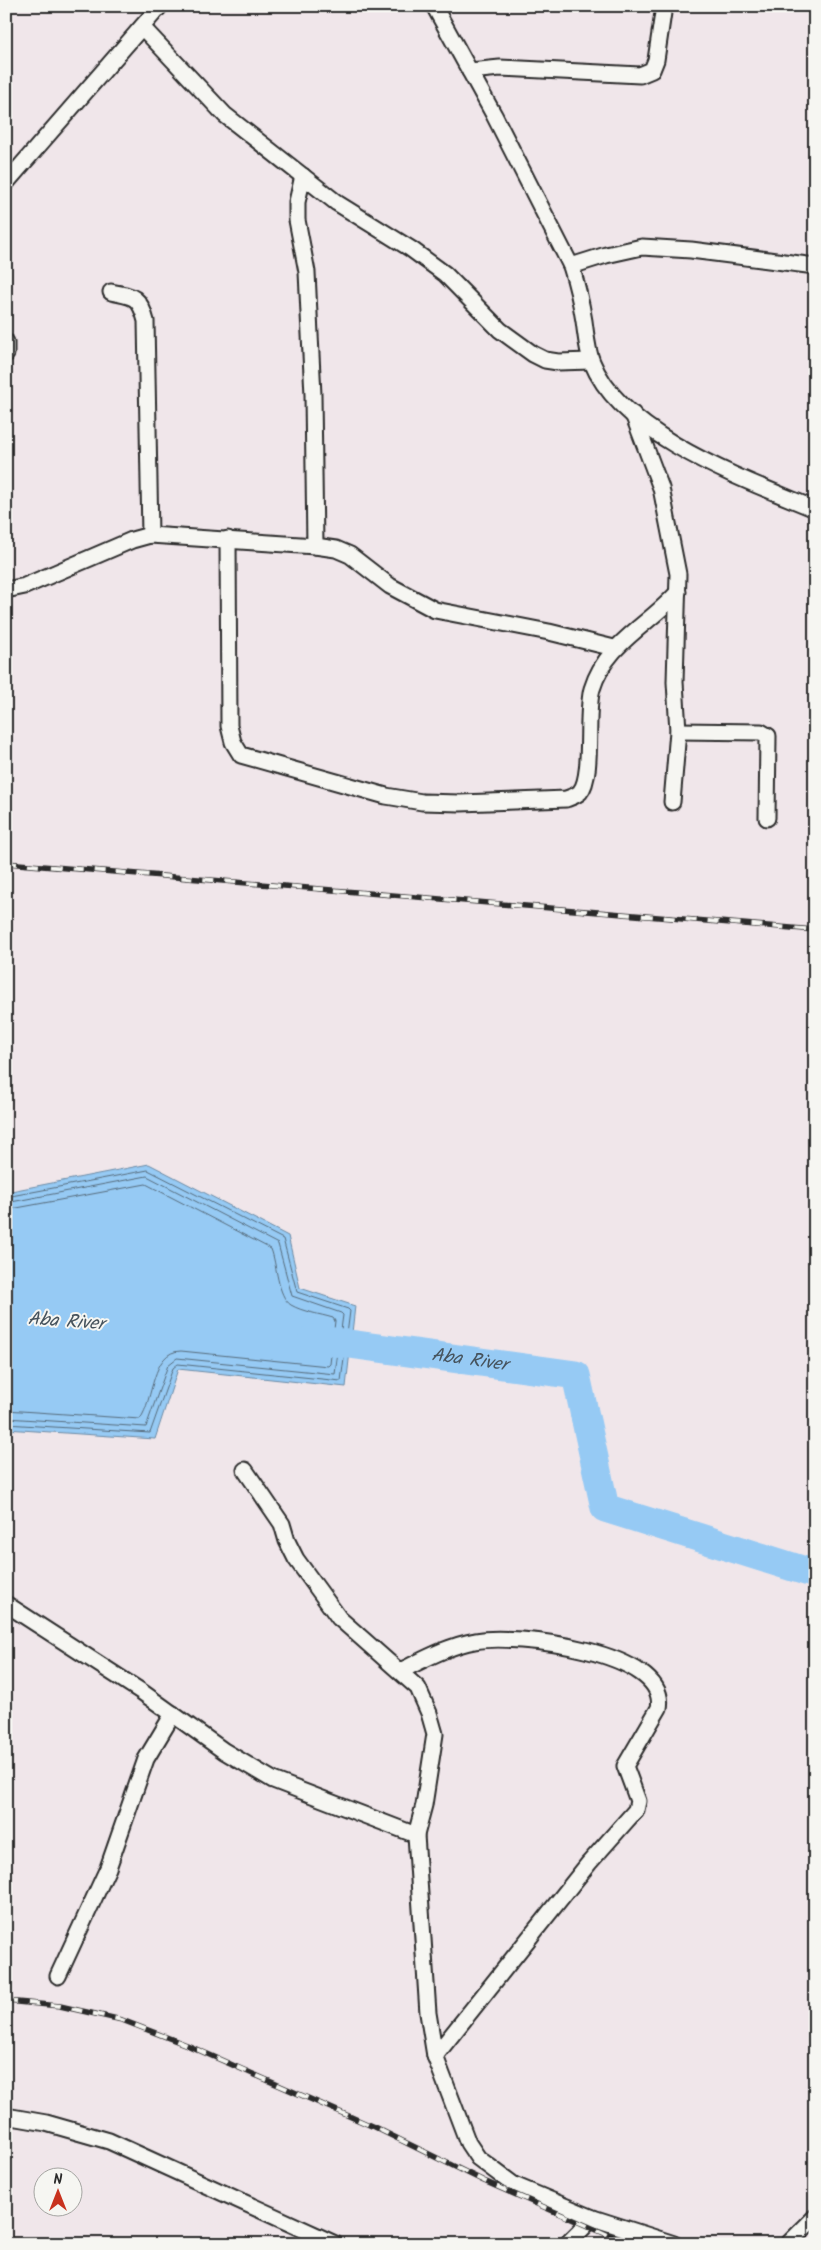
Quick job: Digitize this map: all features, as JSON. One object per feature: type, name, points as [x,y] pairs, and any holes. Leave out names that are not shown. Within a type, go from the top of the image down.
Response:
[{"type":"street","points":[[6,183],[160,6]]},
{"type":"street","points":[[434,6],[470,71],[571,266],[579,289],[592,361],[604,387],[618,402],[674,445],[748,481],[815,509]]},
{"type":"street","points":[[470,71],[500,68],[640,75],[652,70],[656,60],[664,6]]},
{"type":"street","points":[[142,26],[224,115],[337,203],[411,249],[445,274],[500,330],[533,354],[545,360],[558,362],[592,361]]},
{"type":"street","points":[[303,176],[297,202],[297,220],[307,272],[313,395],[315,546]]},
{"type":"street","points":[[571,266],[606,255],[642,247],[691,250],[815,266]]},
{"type":"street","points":[[111,292],[129,295],[137,300],[143,307],[146,320],[150,535]]},
{"type":"street","points":[[6,342],[6,354]]},
{"type":"street","points":[[633,414],[661,488],[678,574],[675,682],[678,731],[672,802]]},
{"type":"street","points":[[654,471],[662,436]]},
{"type":"street","points":[[6,590],[25,586],[132,540],[150,535],[315,546],[336,549],[350,555],[390,586],[435,610],[550,632],[614,648]]},
{"type":"street","points":[[228,540],[229,726],[241,755],[386,796],[422,802],[460,803],[573,797],[580,792],[584,784],[592,691],[614,648],[665,606],[678,592]]},
{"type":"street","points":[[678,731],[761,732],[768,736],[767,818]]},
{"type":"street","points":[[245,1470],[282,1524],[287,1541],[296,1559],[339,1618],[418,1688],[429,1713],[435,1734],[424,1805],[416,1835],[428,2013],[434,2056],[468,2143],[478,2158],[514,2185],[593,2218],[674,2244]]},
{"type":"street","points":[[6,1604],[142,1692],[224,1751],[273,1780],[416,1835]]},
{"type":"street","points":[[400,1671],[442,1650],[475,1641],[501,1638],[530,1640],[586,1650],[617,1660],[647,1676],[658,1691],[660,1699],[659,1708],[624,1766],[638,1801],[636,1810],[589,1864],[434,2056]]},
{"type":"street","points":[[58,1976],[108,1868],[146,1760],[172,1714]]},
{"type":"street","points":[[6,2116],[46,2123],[109,2141],[335,2244]]},
{"type":"street","points":[[788,2244],[815,2217]]},
{"type":"street","points":[[567,2244],[593,2218]]},
{"type":"water","points":[[149,1164],[288,1236],[300,1288],[355,1306],[346,1387],[178,1369],[155,1439],[6,1429],[6,1192]]},
{"type":"waterway","name":"Aba River","points":[[313,1339],[576,1375],[605,1508],[815,1574]]},
{"type":"railway","points":[[6,863],[815,930]]},
{"type":"railway","points":[[6,2001],[60,2006],[122,2020],[187,2045],[374,2127],[484,2181],[629,2244]]}]
